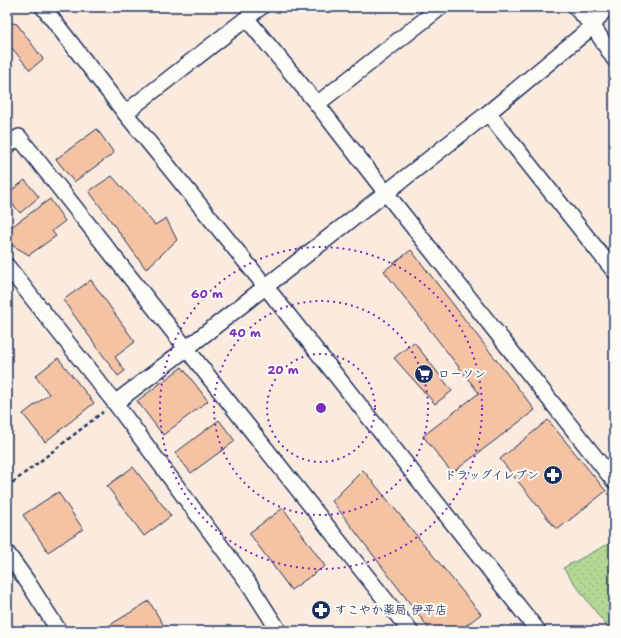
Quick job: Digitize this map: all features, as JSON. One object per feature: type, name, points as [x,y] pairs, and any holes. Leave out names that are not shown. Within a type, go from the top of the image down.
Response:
[{"type":"street","points":[[43,7],[538,631]]},
{"type":"street","points":[[125,112],[262,7]]},
{"type":"street","points":[[318,104],[441,7]]},
{"type":"street","points":[[575,7],[592,26],[614,59]]},
{"type":"street","points":[[115,403],[266,287],[488,112],[592,26],[606,7]]},
{"type":"street","points":[[247,18],[318,104],[386,193],[614,481]]},
{"type":"street","points":[[488,112],[614,271]]},
{"type":"street","points":[[7,146],[19,137],[410,631]]},
{"type":"street","points":[[7,266],[115,403],[249,584],[279,631]]},
{"type":"street","points":[[7,553],[59,631]]},
{"type":"path","points":[[7,487],[115,403]]},
{"type":"green space","points":[[614,541],[614,631],[610,631],[563,568]]},
{"type":"building","points":[[7,22],[17,24],[43,59],[30,70],[7,42]]},
{"type":"building","points":[[97,129],[114,153],[74,182],[56,159]]},
{"type":"building","points":[[112,176],[155,225],[166,218],[177,240],[146,269],[89,191]]},
{"type":"building","points":[[25,180],[39,197],[20,213],[7,197],[7,194]]},
{"type":"building","points":[[50,199],[65,221],[52,231],[56,236],[29,255],[10,244],[7,230]]},
{"type":"building","points":[[411,250],[535,410],[452,473],[423,436],[479,393],[384,271]]},
{"type":"building","points":[[91,280],[135,342],[115,357],[125,371],[118,376],[63,300]]},
{"type":"building","name":"ローソン","points":[[414,342],[452,391],[435,404],[394,358]]},
{"type":"building","points":[[58,358],[94,403],[45,442],[23,414],[49,394],[35,376]]},
{"type":"building","points":[[182,367],[208,401],[163,435],[137,401]]},
{"type":"building","points":[[219,420],[235,441],[191,473],[175,453]]},
{"type":"building","name":"ドラッグイレブン","points":[[548,420],[606,491],[557,530],[500,459]]},
{"type":"building","points":[[133,467],[171,516],[144,536],[107,486]]},
{"type":"building","points":[[363,470],[481,614],[459,631],[431,631],[332,501]]},
{"type":"building","points":[[58,492],[83,529],[48,552],[23,515]]},
{"type":"building","points":[[283,508],[325,566],[291,590],[249,533]]},
{"type":"building","points":[[149,601],[167,631],[102,630]]},
{"type":"place","name":"ローソン","points":[[424,374]]},
{"type":"place","name":"ドラッグイレブン","points":[[553,475]]},
{"type":"place","name":"すこやか薬局 伊平店","points":[[321,610]]}]
